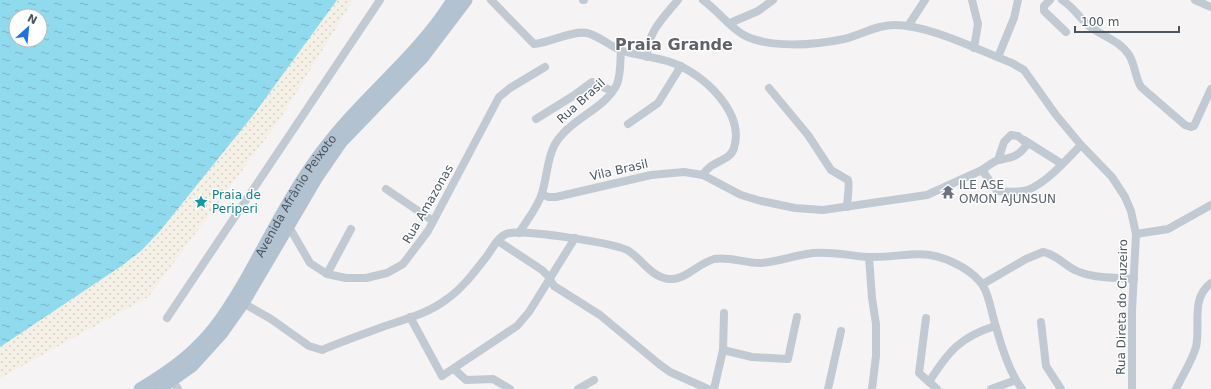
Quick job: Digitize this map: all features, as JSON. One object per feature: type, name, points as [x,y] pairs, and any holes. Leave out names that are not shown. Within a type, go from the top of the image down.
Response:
[{"type":"main road","name":"Avenida Afrânio Peixoto","points":[[140,389],[180,363],[210,333],[235,297],[300,183],[321,152],[335,135],[413,53],[439,22],[453,0]]},
{"type":"main road","name":"Avenida Afrânio Peixoto","points":[[159,389],[175,385],[221,334],[243,304],[317,177],[341,142],[422,58],[466,0]]},
{"type":"street","points":[[167,318],[380,0]]},
{"type":"street","points":[[491,0],[534,44],[586,33],[621,50],[681,66],[702,79],[717,94],[730,114],[734,129],[735,141],[732,152],[726,158],[712,164],[703,175]]},
{"type":"street","points":[[647,57],[647,48],[651,35],[678,0]]},
{"type":"street","name":"Rua Direta do Cruzeiro","points":[[703,0],[738,31],[751,38],[782,44],[802,45],[846,38],[882,26],[908,26],[932,32],[998,57],[1024,70],[1056,115],[1081,145],[1112,176],[1122,190],[1131,211],[1136,234],[1132,389]]},
{"type":"street","points":[[730,23],[758,11],[773,0]]},
{"type":"street","points":[[908,26],[925,0]]},
{"type":"street","points":[[972,0],[978,24],[974,48]]},
{"type":"street","points":[[998,57],[1014,18],[1018,0]]},
{"type":"street","points":[[1050,0],[1044,6],[1044,11],[1066,32]]},
{"type":"street","points":[[1062,0],[1074,8],[1089,25],[1112,39],[1124,49],[1132,60],[1137,81],[1141,87],[1185,125],[1191,127],[1194,126],[1211,89]]},
{"type":"street","points":[[1195,0],[1211,7]]},
{"type":"street","name":"Rua Brasil","points":[[519,233],[542,194],[550,157],[562,134],[612,91],[618,80],[621,50]]},
{"type":"street","points":[[628,124],[658,103],[681,66]]},
{"type":"street","name":"Rua Amazonas","points":[[288,225],[310,262],[327,274],[346,278],[361,278],[376,277],[391,271],[408,260],[433,221],[467,161],[499,98],[504,92],[545,67]]},
{"type":"street","points":[[536,119],[573,96],[592,82],[612,91]]},
{"type":"street","points":[[769,88],[808,135],[831,170],[848,180],[850,185],[847,193],[847,207]]},
{"type":"street","points":[[998,160],[1009,136],[1016,135],[1062,164]]},
{"type":"street","name":"Vila Brasil","points":[[542,194],[548,197],[556,197],[651,175],[684,172],[703,175],[741,195],[761,201],[810,209],[847,207],[927,195],[982,170],[998,160],[1006,160],[1016,156],[1026,146],[1024,140]]},
{"type":"street","points":[[982,170],[997,191],[1022,191],[1033,188],[1062,164],[1081,145]]},
{"type":"street","points":[[386,190],[433,221]]},
{"type":"street","points":[[1136,234],[1168,229],[1211,205]]},
{"type":"street","points":[[327,274],[351,229]]},
{"type":"street","points":[[243,304],[263,314],[309,346],[322,350],[424,312],[447,300],[456,292],[505,234],[519,233],[575,238],[620,248],[634,255],[654,273],[671,279],[678,278],[703,263],[720,258],[746,262],[766,262],[822,252],[869,257],[915,253],[936,255],[964,268],[983,284],[990,299],[996,326],[1016,380],[1022,389]]},
{"type":"street","points":[[410,317],[442,376],[517,326],[529,312],[575,238]]},
{"type":"street","points":[[498,241],[542,270],[557,288],[600,315],[670,372],[695,386],[708,389]]},
{"type":"street","points":[[983,284],[1026,259],[1043,252],[1053,255],[1084,274],[1134,279]]},
{"type":"street","points":[[869,257],[872,298],[876,324],[876,356],[872,389]]},
{"type":"street","points":[[1176,389],[1196,345],[1199,301],[1203,290],[1211,283]]},
{"type":"street","points":[[714,389],[723,350],[724,313]]},
{"type":"street","points":[[723,350],[752,357],[788,359],[797,317]]},
{"type":"street","points":[[926,318],[919,371],[921,375],[937,389]]},
{"type":"street","points":[[1041,322],[1046,366],[1061,389]]},
{"type":"street","points":[[930,382],[951,350],[969,337],[996,326]]},
{"type":"street","points":[[828,389],[841,330]]},
{"type":"street","points":[[454,369],[466,380],[493,379],[510,389]]},
{"type":"street","points":[[578,389],[594,380]]},
{"type":"street","points":[[990,389],[1016,380]]},
{"type":"sand","name":"Praia de Periperi","points":[[337,0],[353,0],[278,122],[148,297],[0,378],[0,347],[120,267],[141,251],[160,231],[254,114]]},
{"type":"water","points":[[0,0],[337,0],[254,114],[160,231],[141,251],[120,267],[0,347]]},
{"type":"place","name":"ILE ASE OMON AJUNSUN","points":[[948,192]]},
{"type":"place","name":"Praia de Periperi","points":[[201,202]]},
{"type":"district","name":"Praia Grande","points":[[674,44]]}]
